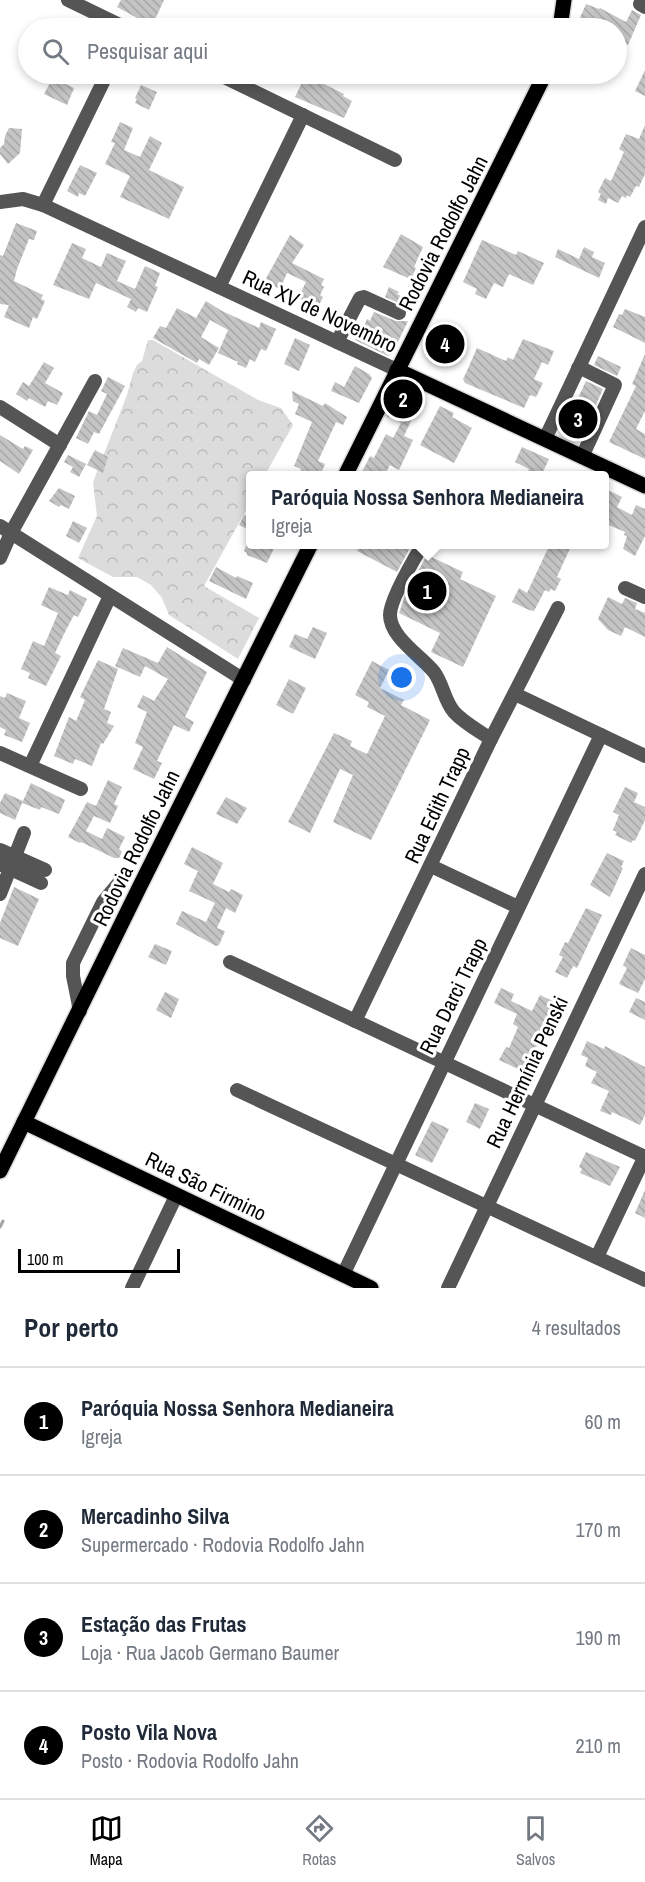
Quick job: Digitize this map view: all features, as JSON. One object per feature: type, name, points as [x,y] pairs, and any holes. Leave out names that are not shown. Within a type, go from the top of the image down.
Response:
[{"type":"main road","points":[[561,18],[564,0]]},
{"type":"main road","name":"Rodovia Rodolfo Jahn","points":[[348,471],[540,84]]},
{"type":"main road","name":"Rua XV de Novembro","points":[[398,370],[645,486]]},
{"type":"main road","name":"Rodovia Rodolfo Jahn","points":[[0,1171],[309,549]]},
{"type":"main road","name":"Rua São Firmino","points":[[24,1122],[371,1288]]},
{"type":"street","points":[[68,0],[84,3],[109,18]]},
{"type":"street","points":[[43,205],[102,84]]},
{"type":"street","points":[[239,84],[395,160]]},
{"type":"street","points":[[219,287],[303,115]]},
{"type":"street","name":"Rua XV de Novembro","points":[[0,202],[23,199],[43,205],[398,370]]},
{"type":"street","points":[[545,439],[645,227]]},
{"type":"street","points":[[337,342],[360,298],[364,297],[399,313]]},
{"type":"street","points":[[578,369],[585,370],[615,385],[582,457]]},
{"type":"street","points":[[0,558],[6,530],[60,445],[95,381]]},
{"type":"street","points":[[0,407],[60,445]]},
{"type":"street","points":[[6,530],[244,680]]},
{"type":"street","points":[[420,549],[392,606],[390,613],[392,625],[406,645],[433,671],[442,684],[448,702],[454,711],[491,739]]},
{"type":"street","points":[[625,588],[645,597]]},
{"type":"street","points":[[30,766],[110,596]]},
{"type":"street","name":"Rua Edith Trapp","points":[[355,1021],[491,739],[558,608]]},
{"type":"street","points":[[515,694],[645,756]]},
{"type":"street","name":"Rua Darci Trapp","points":[[343,1275],[601,735]]},
{"type":"street","points":[[0,753],[81,789]]},
{"type":"street","points":[[0,894],[9,863],[24,833]]},
{"type":"street","points":[[0,850],[9,863],[43,876]]},
{"type":"street","points":[[431,866],[518,908]]},
{"type":"street","name":"Rua Hermínia Penski","points":[[448,1288],[535,1105],[642,890],[645,874]]},
{"type":"street","points":[[80,1011],[73,976],[73,963],[103,902],[123,878]]},
{"type":"street","points":[[230,962],[645,1156],[597,1257]]},
{"type":"street","points":[[237,1090],[645,1280]]},
{"type":"street","points":[[132,1288],[176,1196]]},
{"type":"green space","points":[[148,340],[153,340],[258,400],[281,408],[293,425],[267,471],[246,471],[246,510],[204,586],[259,618],[238,659],[169,615],[162,598],[151,585],[137,577],[113,577],[78,558],[97,516],[93,482],[127,395],[133,373],[142,361]]},
{"type":"building","points":[[121,0],[164,0],[156,18],[137,18],[117,7]]},
{"type":"building","points":[[586,4],[600,8],[619,18],[580,18]]},
{"type":"building","points":[[632,10],[641,15],[628,45],[627,20]]},
{"type":"building","points":[[645,70],[645,96],[635,91]]},
{"type":"building","points":[[49,84],[66,84],[74,88],[67,105],[44,94]]},
{"type":"building","points":[[301,84],[324,84],[344,94],[343,96],[352,101],[344,118],[295,97]]},
{"type":"building","points":[[141,85],[157,92],[149,110],[135,103]]},
{"type":"building","points":[[120,122],[133,128],[124,150],[140,157],[150,136],[162,143],[149,170],[184,187],[169,219],[120,197],[130,176],[105,164],[115,143],[111,142]]},
{"type":"building","points":[[645,125],[645,174],[639,187],[636,186],[630,197],[622,196],[618,203],[608,198],[606,204],[598,200],[601,194],[598,192],[605,178],[611,181],[624,152],[619,149],[626,134],[639,139]]},
{"type":"building","points":[[9,128],[22,129],[20,153],[8,164],[0,154],[0,148],[4,144]]},
{"type":"building","points":[[80,165],[97,173],[85,196],[79,193],[78,197],[67,191]]},
{"type":"building","points":[[16,223],[37,231],[34,240],[29,239],[14,281],[43,295],[41,299],[45,301],[37,319],[33,317],[29,328],[4,317],[9,305],[0,304],[0,255],[3,256]]},
{"type":"building","points":[[401,234],[423,247],[412,277],[408,278],[383,267]]},
{"type":"building","points":[[290,235],[304,245],[292,263],[324,279],[321,285],[324,287],[320,295],[323,297],[318,307],[298,298],[306,282],[287,273],[280,289],[264,282]]},
{"type":"building","points":[[482,240],[516,255],[518,251],[544,263],[533,285],[509,274],[503,287],[494,283],[486,299],[475,294],[477,289],[463,282]]},
{"type":"building","points":[[72,243],[86,249],[82,258],[101,267],[107,253],[126,261],[117,281],[135,289],[145,266],[160,273],[155,286],[158,287],[147,312],[138,308],[136,312],[127,307],[131,299],[96,283],[89,299],[53,285]]},
{"type":"building","points":[[584,247],[594,252],[592,257],[605,263],[599,278],[555,257],[558,249],[579,259]]},
{"type":"building","points":[[389,287],[399,292],[397,294],[403,297],[401,300],[410,304],[408,311],[403,305],[385,297]]},
{"type":"building","points":[[206,301],[259,328],[261,322],[276,329],[266,351],[261,349],[255,362],[250,359],[246,368],[218,353],[228,330],[210,320],[201,337],[219,348],[209,365],[199,359],[197,363],[153,338],[160,326],[166,328],[177,308],[196,318]]},
{"type":"building","points":[[625,309],[645,317],[645,343],[613,327],[619,314],[622,315]]},
{"type":"building","points":[[374,312],[396,321],[408,321],[392,354],[388,356],[355,340],[360,329],[362,330],[367,319],[370,321]]},
{"type":"building","points":[[440,325],[463,336],[449,364],[426,353]]},
{"type":"building","points":[[295,338],[310,345],[299,371],[284,364]]},
{"type":"building","points":[[523,339],[554,351],[548,365],[542,362],[534,379],[543,383],[536,397],[530,395],[524,408],[465,383],[463,379],[477,348],[506,361],[508,357],[513,360]]},
{"type":"building","points":[[645,354],[645,411],[636,429],[645,434],[645,459],[609,442],[636,386],[632,384]]},
{"type":"building","points":[[598,356],[621,367],[617,376],[594,365]]},
{"type":"building","points":[[44,362],[54,368],[45,383],[63,393],[57,405],[48,401],[45,407],[29,398],[27,401],[16,394],[23,382],[29,386]]},
{"type":"building","points":[[355,366],[372,378],[359,403],[331,391],[335,382],[344,387]]},
{"type":"building","points":[[108,377],[125,386],[99,434],[94,432],[88,444],[76,438],[89,411],[97,415],[107,394],[101,391]]},
{"type":"building","points":[[586,381],[603,389],[581,438],[563,430]]},
{"type":"building","points":[[292,391],[323,406],[325,403],[347,417],[343,425],[336,422],[318,461],[325,464],[322,471],[300,471],[301,469],[294,466],[312,422],[295,414],[299,404],[293,401]]},
{"type":"building","points":[[397,393],[419,404],[404,436],[413,440],[399,470],[390,465],[387,471],[362,471],[370,456],[374,458],[386,434],[393,438],[401,423],[386,416]]},
{"type":"building","points":[[440,406],[454,413],[452,417],[472,428],[454,463],[420,445]]},
{"type":"building","points":[[0,435],[23,449],[25,446],[33,450],[19,474],[0,461]]},
{"type":"building","points":[[522,447],[549,459],[543,471],[528,471],[529,469],[515,462]]},
{"type":"building","points":[[95,450],[108,457],[103,473],[87,465]]},
{"type":"building","points":[[68,455],[86,464],[79,477],[70,472],[73,467],[64,462]]},
{"type":"building","points":[[59,488],[75,496],[69,509],[61,505],[59,507],[49,501]]},
{"type":"building","points":[[609,490],[622,497],[617,507],[632,515],[636,505],[645,509],[645,536],[635,556],[623,549],[627,536],[624,535],[625,532],[609,525]]},
{"type":"building","points":[[244,515],[246,516],[246,528],[239,525]]},
{"type":"building","points":[[73,521],[87,528],[79,543],[66,536]]},
{"type":"building","points":[[246,546],[246,549],[274,549],[267,563],[247,555],[244,551]]},
{"type":"building","points":[[358,549],[409,549],[397,572],[357,551]]},
{"type":"building","points":[[548,549],[570,549],[557,577],[561,579],[555,591],[545,590],[534,611],[512,602],[519,588],[527,593]]},
{"type":"building","points":[[427,555],[463,572],[460,579],[496,596],[463,667],[431,652],[440,633],[399,613],[406,593]]},
{"type":"building","points":[[216,567],[236,578],[237,576],[253,583],[246,599],[209,581]]},
{"type":"building","points":[[49,587],[68,595],[70,590],[87,599],[78,617],[74,615],[55,653],[61,656],[46,686],[28,678],[30,673],[21,669],[33,641],[44,646],[58,613],[41,605]]},
{"type":"building","points":[[608,597],[622,604],[625,598],[637,603],[635,609],[645,613],[645,637],[625,627],[621,636],[608,630],[598,619]]},
{"type":"building","points":[[313,627],[327,633],[315,659],[289,647],[295,634],[307,639]]},
{"type":"building","points":[[167,647],[207,672],[185,717],[194,722],[189,732],[174,725],[157,761],[162,763],[154,779],[133,769],[143,747],[135,743],[147,712],[137,707],[143,695],[154,701],[168,679],[145,666],[140,677],[115,666],[123,648],[158,663]]},
{"type":"building","points":[[98,660],[118,669],[104,709],[111,712],[107,723],[114,726],[103,744],[101,743],[92,766],[75,759],[73,764],[54,756],[69,717],[76,721],[85,700],[80,697]]},
{"type":"building","points":[[372,661],[389,670],[380,688],[404,700],[401,705],[430,720],[371,840],[333,822],[353,775],[340,769],[310,833],[288,822],[334,733],[352,741],[350,746],[367,754],[385,716],[367,707],[369,702],[355,695]]},
{"type":"building","points":[[289,679],[306,688],[293,714],[276,705]]},
{"type":"building","points":[[7,693],[26,701],[19,718],[30,723],[22,742],[4,735],[6,730],[0,727],[0,696],[5,698]]},
{"type":"building","points":[[108,780],[122,787],[114,804],[118,806],[110,823],[94,816],[86,831],[102,839],[107,828],[125,837],[119,849],[122,852],[119,858],[114,858],[68,837],[87,802],[96,806]]},
{"type":"building","points":[[31,783],[65,800],[59,814],[22,803],[15,820],[0,813],[0,803],[5,793],[23,801]]},
{"type":"building","points":[[625,787],[638,793],[634,802],[645,807],[645,820],[635,841],[631,843],[615,835],[617,832],[613,830],[619,815],[613,812]]},
{"type":"building","points":[[226,797],[247,808],[237,824],[216,814]]},
{"type":"building","points":[[192,847],[223,863],[213,884],[229,892],[231,889],[243,895],[235,913],[226,908],[217,928],[225,931],[219,945],[216,946],[176,924],[182,911],[206,922],[215,903],[189,891],[198,871],[184,864]]},
{"type":"building","points":[[607,853],[624,861],[610,897],[590,885]]},
{"type":"building","points":[[14,887],[39,899],[18,946],[0,938],[0,923]]},
{"type":"building","points":[[586,908],[602,915],[577,968],[573,966],[567,978],[555,972],[563,957],[559,955],[565,942],[568,943]]},
{"type":"building","points":[[155,944],[172,951],[166,965],[148,957]]},
{"type":"building","points":[[631,948],[645,955],[645,979],[638,993],[619,984],[627,968],[623,965]]},
{"type":"building","points":[[501,988],[514,994],[511,1001],[532,1011],[540,995],[559,1004],[522,1071],[499,1060],[506,1047],[509,1048],[518,1027],[513,1024],[517,1014],[494,1003]]},
{"type":"building","points":[[165,992],[179,999],[171,1018],[156,1010]]},
{"type":"building","points":[[636,998],[645,1002],[645,1020],[629,1012]]},
{"type":"building","points":[[587,1041],[604,1049],[605,1046],[645,1067],[645,1115],[640,1125],[612,1112],[611,1115],[600,1111],[609,1091],[591,1083],[597,1072],[585,1066],[588,1058],[581,1055]]},
{"type":"building","points":[[475,1103],[489,1109],[480,1129],[466,1122]]},
{"type":"building","points":[[432,1121],[449,1129],[432,1163],[415,1155]]},
{"type":"building","points":[[586,1152],[620,1167],[610,1186],[580,1173],[582,1169],[579,1167]]},
{"type":"building","points":[[645,1190],[645,1218],[635,1213]]},
{"type":"waterway","points":[[0,1227],[3,1221]]},
{"type":"place","name":"Posto Vila Nova","points":[[445,344]]},
{"type":"place","name":"Mercadinho Silva","points":[[403,399]]},
{"type":"place","name":"Estação das Frutas","points":[[578,419]]},
{"type":"place","name":"Paróquia Nossa Senhora Medianeira","points":[[427,591]]}]
